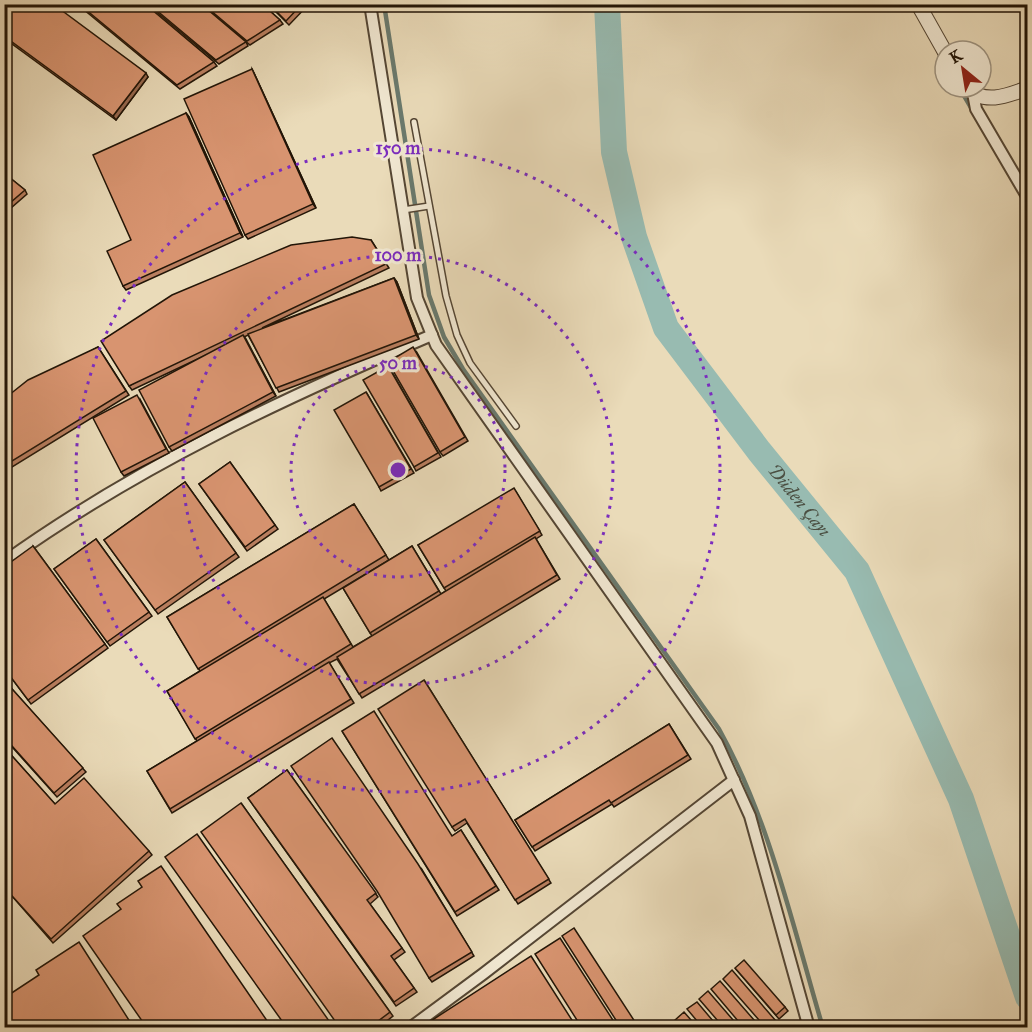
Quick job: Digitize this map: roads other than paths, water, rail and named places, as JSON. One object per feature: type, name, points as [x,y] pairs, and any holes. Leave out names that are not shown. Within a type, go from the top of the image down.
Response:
[{"type":"street","points":[[370,4],[417,298],[436,345],[717,742],[750,816],[809,1028]]},
{"type":"street","points":[[918,4],[938,39]]},
{"type":"street","points":[[993,98],[1028,88]]},
{"type":"street","points":[[973,99],[976,109],[1028,198]]},
{"type":"street","points":[[4,562],[33,541],[143,473],[214,434],[328,379],[432,335]]},
{"type":"street","points":[[410,1028],[493,967],[734,780]]},
{"type":"lane","points":[[414,122],[446,296],[460,342],[470,363],[516,426]]},
{"type":"lane","points":[[404,210],[429,206]]},
{"type":"waterway","points":[[384,4],[429,295],[444,337],[463,369],[719,729],[753,800],[766,837],[823,1028]]},
{"type":"waterway","name":"Düden Çayı","points":[[607,4],[614,152],[634,237],[666,328],[759,451],[857,571],[961,799],[1028,997]]},
{"type":"waterway","points":[[966,99],[973,111]]}]
